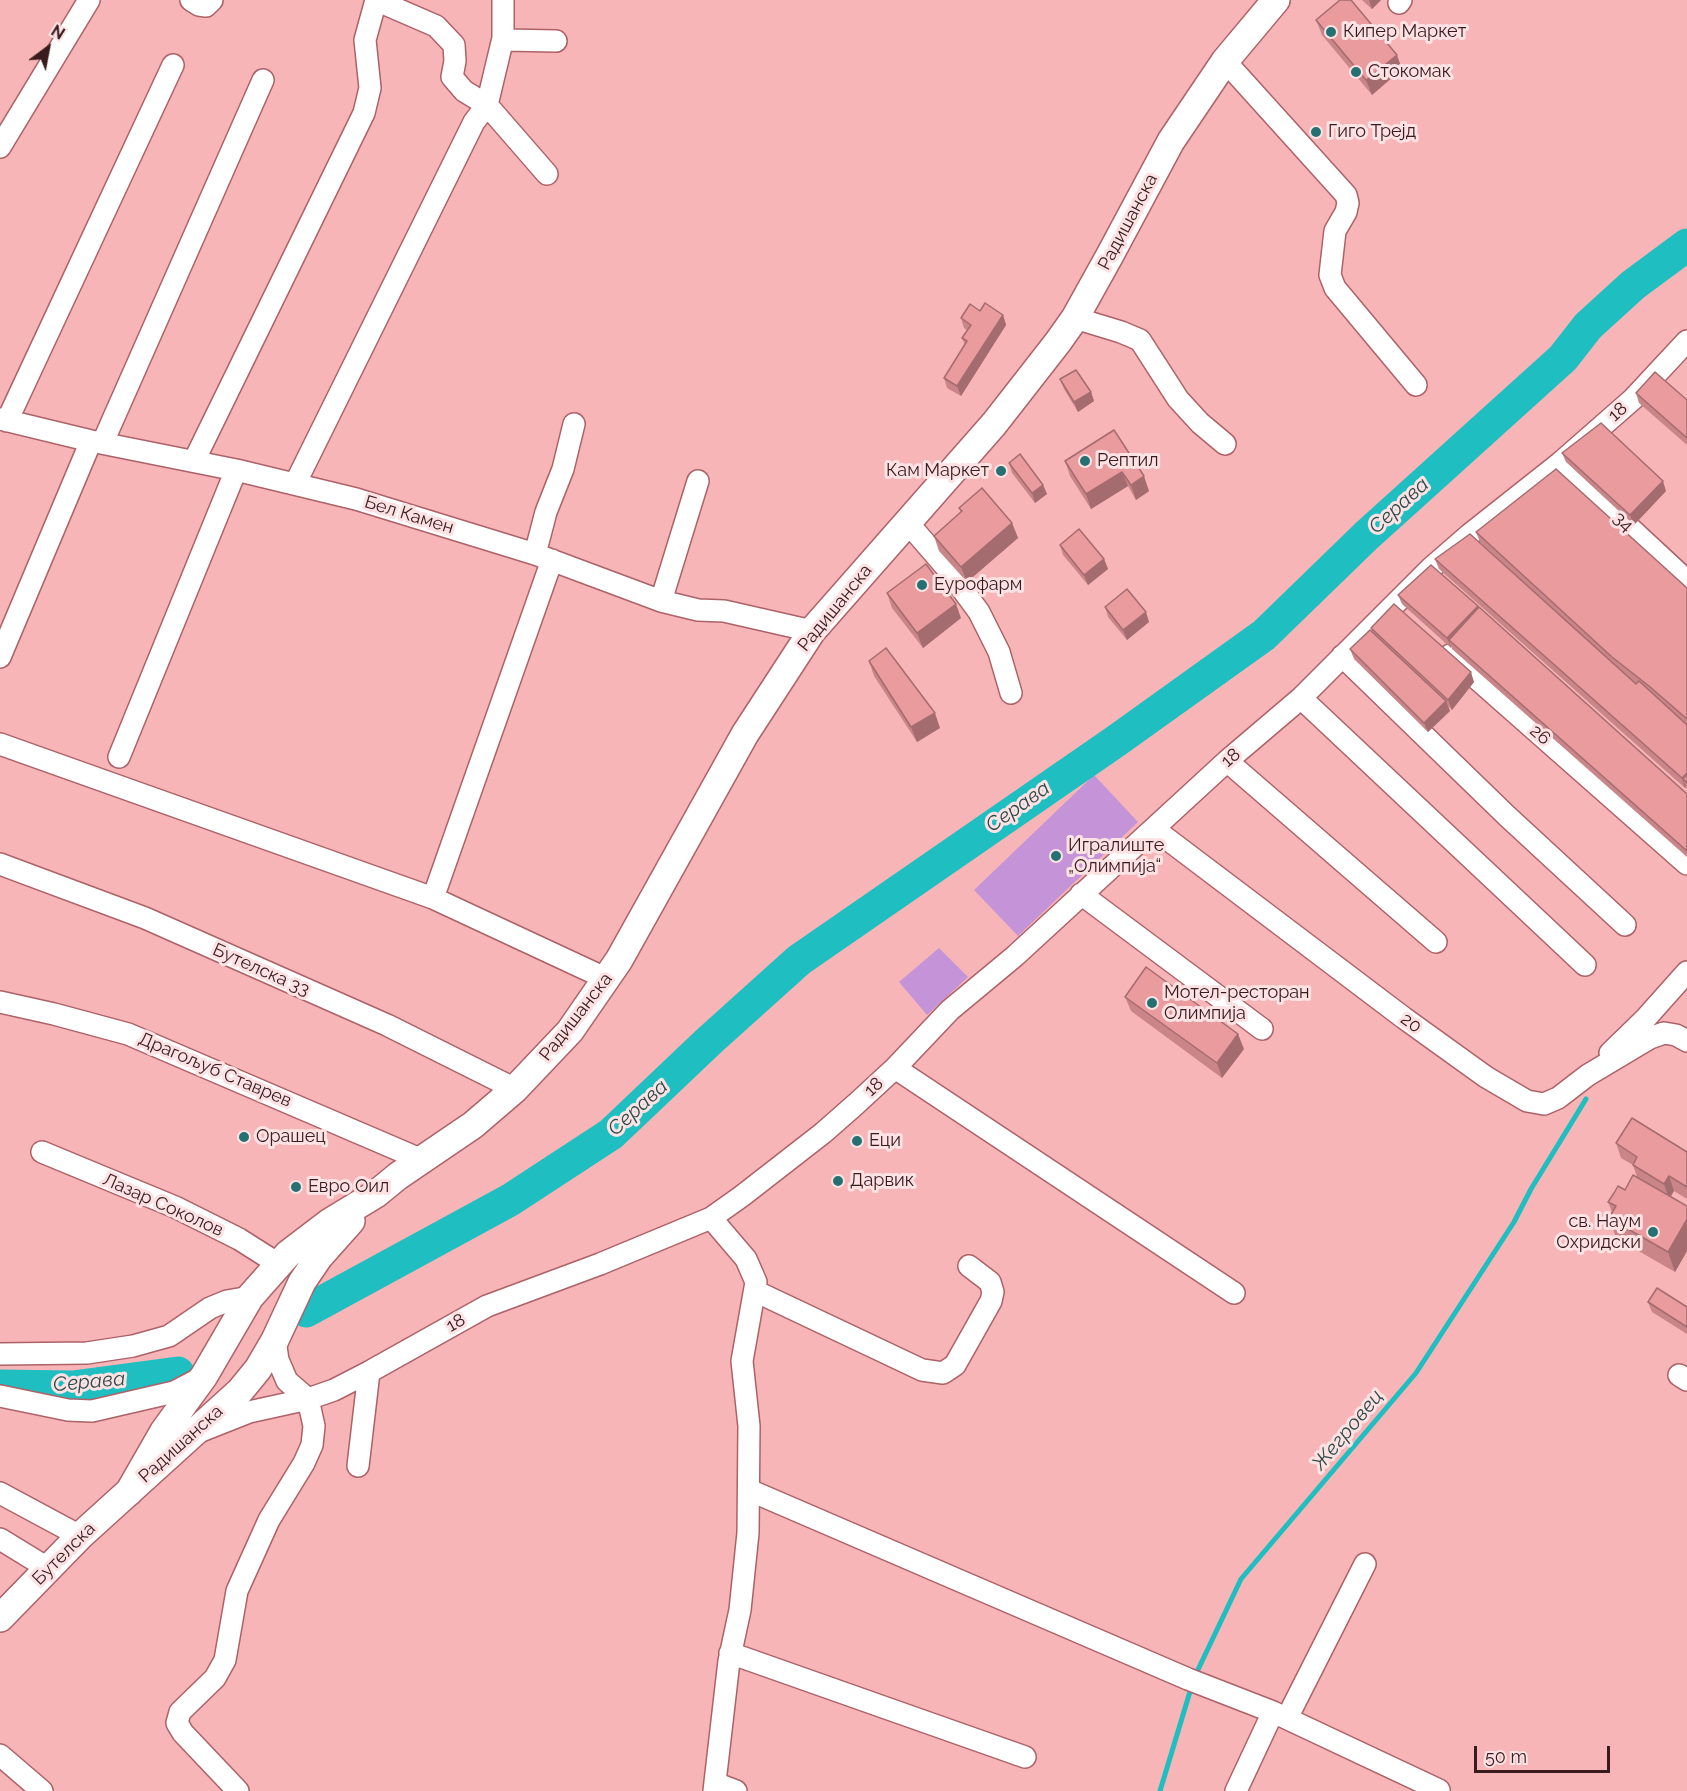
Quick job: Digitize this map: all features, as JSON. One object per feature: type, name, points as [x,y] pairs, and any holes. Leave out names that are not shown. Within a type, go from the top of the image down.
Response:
[{"type":"street","points":[[0,147],[89,0]]},
{"type":"street","points":[[191,0],[206,6],[212,0]]},
{"type":"street","points":[[194,461],[364,113],[370,88],[365,40],[377,0],[436,26],[454,45],[455,61],[452,77],[464,91],[487,105],[547,174]]},
{"type":"street","points":[[295,484],[474,122],[487,105],[503,38],[503,0]]},
{"type":"street","name":"Радишанска","points":[[129,1492],[165,1431],[204,1376],[266,1280],[288,1254],[330,1222],[376,1194],[473,1125],[515,1089],[570,1031],[607,979],[746,734],[813,631],[994,424],[1075,318],[1171,141],[1225,60],[1275,1]]},
{"type":"street","points":[[503,38],[505,40],[556,41]]},
{"type":"street","points":[[1225,60],[1346,195],[1347,212],[1335,231],[1330,275],[1335,288],[1416,385]]},
{"type":"street","points":[[3,420],[173,65]]},
{"type":"street","points":[[0,657],[263,80]]},
{"type":"street","points":[[1075,318],[1140,340],[1178,399],[1200,423],[1225,444]]},
{"type":"street","name":"18","points":[[192,1434],[249,1412],[299,1401],[334,1390],[487,1306],[600,1264],[711,1218],[823,1133],[895,1068],[1009,951],[1081,894],[1227,761],[1301,698],[1431,568],[1560,463],[1633,399],[1687,341]]},
{"type":"street","name":"Бел Камен","points":[[3,420],[236,470],[356,499],[543,557],[661,601],[698,610],[724,611],[813,631]]},
{"type":"street","points":[[433,898],[543,557],[546,512],[563,469],[574,424]]},
{"type":"street","name":"34","points":[[1560,463],[1687,581]]},
{"type":"street","points":[[119,757],[236,470]]},
{"type":"street","points":[[661,601],[698,481]]},
{"type":"street","points":[[908,522],[946,567],[979,612],[999,652],[1011,693]]},
{"type":"street","points":[[1469,535],[1486,550]]},
{"type":"street","points":[[1431,568],[1449,583]]},
{"type":"street","points":[[1394,605],[1411,620]]},
{"type":"street","name":"26","points":[[1436,642],[1687,864]]},
{"type":"street","points":[[1342,656],[1507,816],[1625,925]]},
{"type":"street","points":[[1301,698],[1585,965]]},
{"type":"street","points":[[0,744],[433,898],[607,979]]},
{"type":"street","points":[[1227,761],[1436,942]]},
{"type":"street","name":"20","points":[[1154,829],[1404,1018],[1486,1077],[1527,1101],[1544,1104],[1558,1098],[1588,1075],[1650,1038],[1664,1033],[1676,1035],[1687,1041]]},
{"type":"street","name":"Бутелска 33","points":[[0,864],[145,918],[387,1024],[515,1089]]},
{"type":"street","points":[[1081,894],[1262,1029]]},
{"type":"street","points":[[1588,1075],[1646,1018],[1687,972]]},
{"type":"street","name":"Драгољуб Ставрев","points":[[0,1002],[128,1034],[271,1093],[422,1160]]},
{"type":"street","points":[[895,1068],[1234,1293]]},
{"type":"street","name":"Лазар Соколов","points":[[42,1152],[175,1207],[239,1239],[266,1280]]},
{"type":"street","name":"Радишанска","points":[[129,1492],[240,1391],[258,1369],[275,1340],[302,1282],[319,1257],[376,1194]]},
{"type":"street","points":[[711,1218],[746,1259],[756,1282],[742,1361],[749,1426],[748,1533],[740,1610],[730,1653],[715,1787],[736,1791]]},
{"type":"street","points":[[755,1291],[922,1370],[943,1373],[955,1365],[991,1301],[993,1292],[990,1282],[969,1266]]},
{"type":"street","points":[[0,1354],[87,1353],[133,1346],[169,1336],[210,1308],[266,1280],[291,1307]]},
{"type":"street","points":[[238,1791],[183,1733],[177,1723],[180,1712],[215,1678],[225,1660],[237,1591],[269,1520],[304,1463],[312,1445],[314,1426],[287,1381],[278,1360],[275,1340]]},
{"type":"street","points":[[358,1466],[369,1372]]},
{"type":"street","points":[[0,1396],[68,1410],[92,1410],[174,1392],[204,1376],[240,1391],[299,1401]]},
{"type":"street","points":[[749,1490],[1188,1679],[1280,1715],[1439,1790]]},
{"type":"street","name":"Бутелска","points":[[0,1618],[80,1536],[129,1492]]},
{"type":"street","points":[[0,1493],[80,1536]]},
{"type":"street","points":[[0,1539],[49,1569]]},
{"type":"street","points":[[1236,1791],[1365,1564]]},
{"type":"street","points":[[730,1653],[1025,1757]]},
{"type":"street","points":[[0,1755],[42,1791]]},
{"type":"shaded area","name":"Игралиште „Олимпија“","points":[[1094,775],[1138,822],[1018,936],[974,890]]},
{"type":"shaded area","points":[[939,948],[968,977],[927,1015],[899,982]]},
{"type":"building","points":[[1340,0],[1351,0],[1397,55],[1366,80],[1316,20]]},
{"type":"building","points":[[985,303],[1003,315],[957,386],[944,378],[967,341],[962,338],[971,325],[961,318],[970,304],[980,311]]},
{"type":"building","points":[[1076,370],[1091,392],[1074,402],[1060,379]]},
{"type":"building","points":[[1655,372],[1687,400],[1687,438],[1636,393]]},
{"type":"building","points":[[1601,423],[1663,481],[1630,515],[1562,453]]},
{"type":"building","points":[[1114,430],[1144,476],[1131,485],[1122,472],[1086,494],[1065,461]]},
{"type":"building","points":[[1020,454],[1043,485],[1032,493],[1009,463]]},
{"type":"building","points":[[1556,469],[1687,588],[1687,719],[1612,657],[1476,532]]},
{"type":"building","points":[[982,488],[1012,523],[961,567],[934,536],[962,511],[959,508]]},
{"type":"building","points":[[1079,529],[1104,559],[1084,575],[1060,545]]},
{"type":"building","points":[[1470,534],[1636,684],[1639,681],[1687,725],[1687,773],[1682,778],[1435,559]]},
{"type":"building","points":[[926,564],[956,604],[917,633],[887,593]]},
{"type":"building","points":[[1431,565],[1478,606],[1447,638],[1398,595]]},
{"type":"building","points":[[1127,589],[1146,612],[1123,630],[1105,607]]},
{"type":"building","points":[[1394,604],[1471,672],[1448,700],[1371,628]]},
{"type":"building","points":[[1479,607],[1687,794],[1687,851],[1449,640]]},
{"type":"building","points":[[1370,630],[1446,701],[1424,723],[1350,649]]},
{"type":"building","points":[[886,648],[935,713],[911,727],[869,661]]},
{"type":"building","points":[[1146,967],[1238,1034],[1217,1063],[1125,997]]},
{"type":"building","points":[[1632,1118],[1687,1152],[1687,1187],[1669,1176],[1664,1184],[1633,1165],[1637,1157],[1616,1143]]},
{"type":"building","points":[[1633,1175],[1687,1206],[1687,1219],[1668,1252],[1609,1218],[1616,1206],[1608,1202],[1618,1186],[1625,1190]]},
{"type":"building","points":[[1657,1288],[1687,1307],[1687,1327],[1648,1302]]},
{"type":"waterway","name":"Серава","points":[[306,1311],[510,1200],[611,1134],[799,960],[1116,741],[1264,635],[1366,536],[1563,358],[1588,326],[1633,285],[1687,245]]},
{"type":"waterway","name":"Жегровец","points":[[1195,1676],[1241,1579],[1416,1373],[1514,1222],[1531,1189],[1586,1099]]},
{"type":"waterway","name":"Серава","points":[[0,1386],[73,1387],[178,1373]]},
{"type":"waterway","name":"Жегровец","points":[[1160,1791],[1192,1685]]},
{"type":"place","name":"Кипер Маркет","points":[[1331,32]]},
{"type":"place","name":"Стокомак","points":[[1356,72]]},
{"type":"place","name":"Гиго Трејд","points":[[1316,132]]},
{"type":"place","name":"Рептил","points":[[1085,461]]},
{"type":"place","name":"Кам Маркет","points":[[1001,471]]},
{"type":"place","name":"Еурофарм","points":[[922,585]]},
{"type":"place","name":"Игралиште „Олимпија“","points":[[1056,856]]},
{"type":"place","name":"Мотел-ресторан Олимпија","points":[[1152,1003]]},
{"type":"place","name":"Орашец","points":[[244,1137]]},
{"type":"place","name":"Еци","points":[[857,1141]]},
{"type":"place","name":"Дарвик","points":[[838,1181]]},
{"type":"place","name":"Евро Оил","points":[[296,1187]]},
{"type":"place","name":"св. Наум Охридски","points":[[1653,1232]]}]
